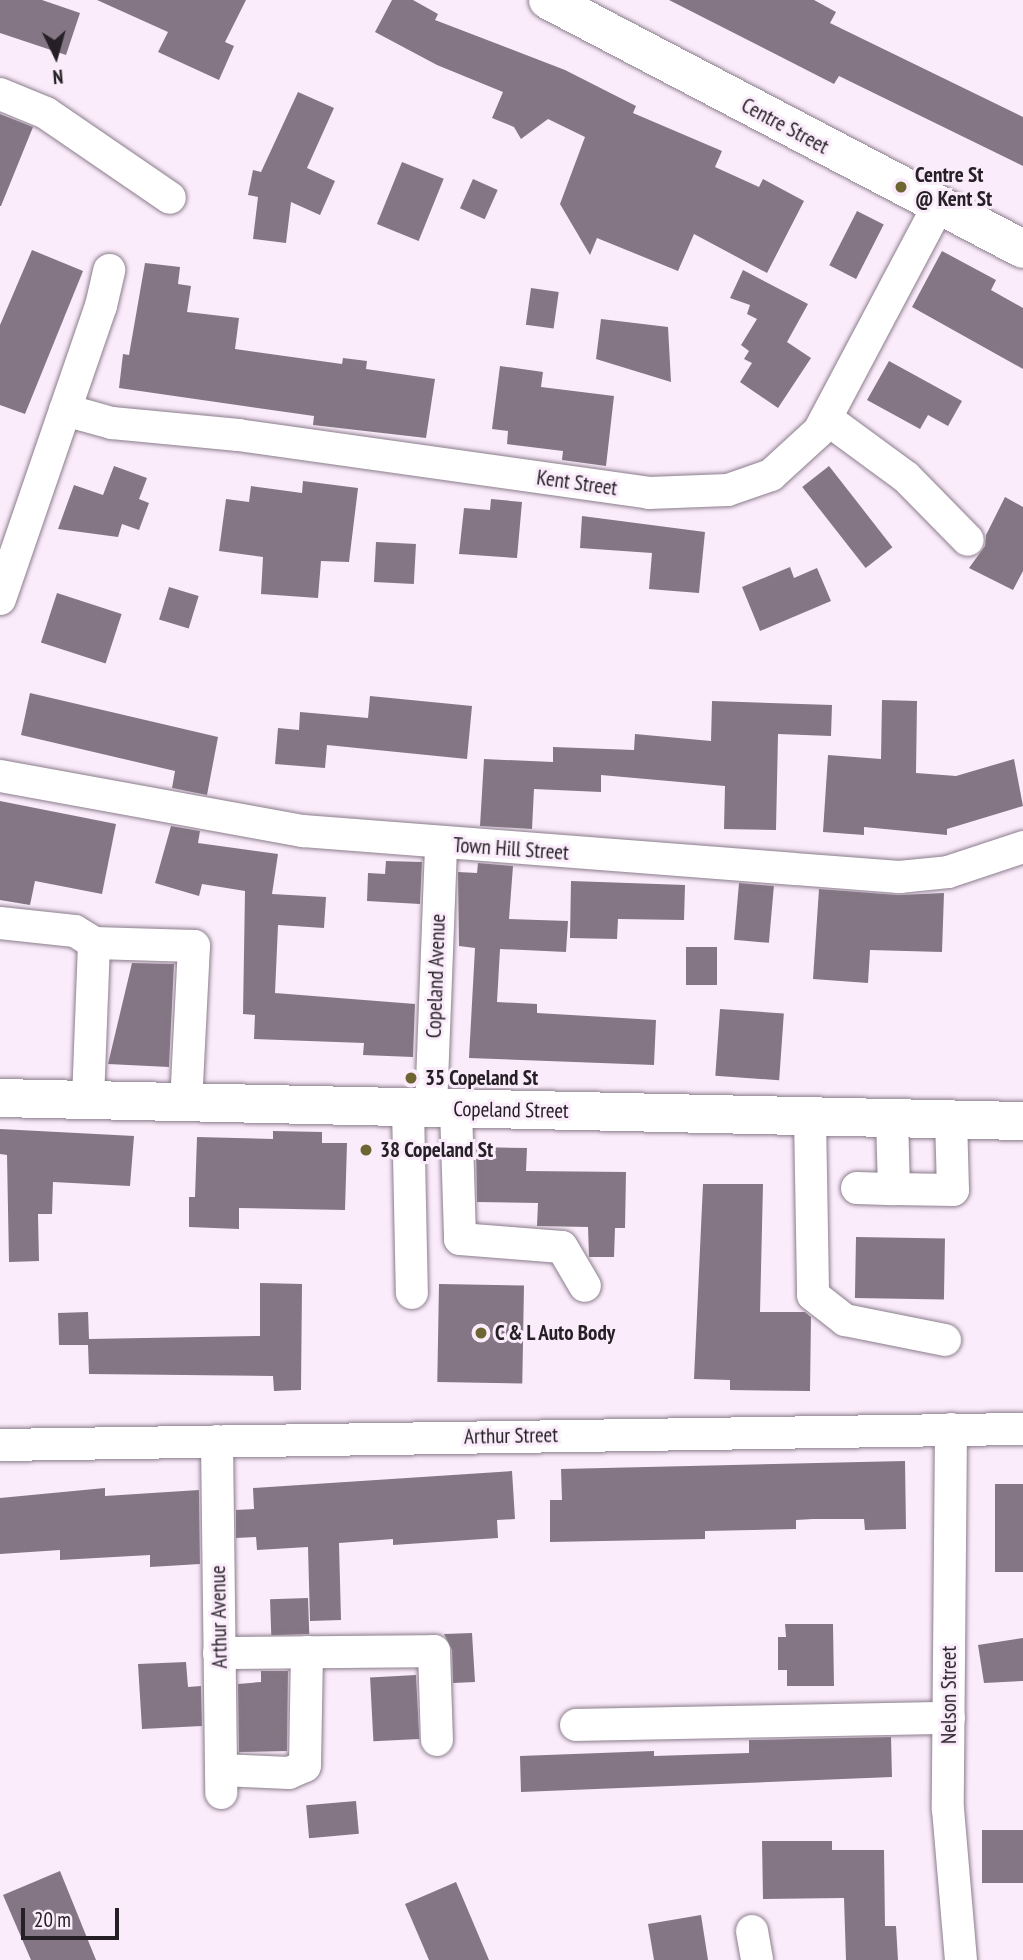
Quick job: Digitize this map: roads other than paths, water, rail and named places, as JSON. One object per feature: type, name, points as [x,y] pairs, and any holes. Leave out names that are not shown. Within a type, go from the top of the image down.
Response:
[{"type":"main road","name":"Centre Street","points":[[548,0],[1023,249]]},
{"type":"main road","name":"Copeland Street","points":[[0,1098],[1023,1121]]},
{"type":"street","points":[[0,94],[46,113],[170,198]]},
{"type":"street","name":"Kent Street","points":[[65,410],[112,423],[238,435],[677,495],[729,490],[771,475],[805,447],[827,419],[938,206]]},
{"type":"street","points":[[0,599],[65,410],[109,270]]},
{"type":"street","points":[[827,419],[906,477],[968,540]]},
{"type":"street","name":"Town Hill Street","points":[[0,776],[303,831],[441,844],[899,877],[948,872],[1023,847]]},
{"type":"street","name":"Copeland Avenue","points":[[432,1108],[441,844]]},
{"type":"street","points":[[0,923],[75,931],[94,943],[194,946],[186,1102]]},
{"type":"street","points":[[88,1100],[94,943]]},
{"type":"street","points":[[432,1108],[460,1240],[562,1247],[585,1286]]},
{"type":"street","points":[[412,1293],[432,1108]]},
{"type":"street","points":[[810,1117],[813,1295],[845,1320],[945,1340]]},
{"type":"street","points":[[892,1118],[894,1189]]},
{"type":"street","points":[[857,1188],[953,1190],[951,1120]]},
{"type":"street","name":"Nelson Street","points":[[951,1429],[948,1809],[961,1960]]},
{"type":"street","name":"Arthur Street","points":[[0,1445],[1023,1429]]},
{"type":"street","name":"Arthur Avenue","points":[[217,1441],[221,1782],[289,1773],[305,1766],[307,1652]]},
{"type":"street","points":[[219,1653],[434,1651],[437,1740]]},
{"type":"street","points":[[576,1725],[949,1718]]},
{"type":"place","name":"Centre St @ Kent St","points":[[901,187]]},
{"type":"place","name":"35 Copeland St","points":[[411,1078]]},
{"type":"place","name":"38 Copeland St","points":[[366,1150]]},
{"type":"place","name":"C & L Auto Body","points":[[481,1333]]}]
